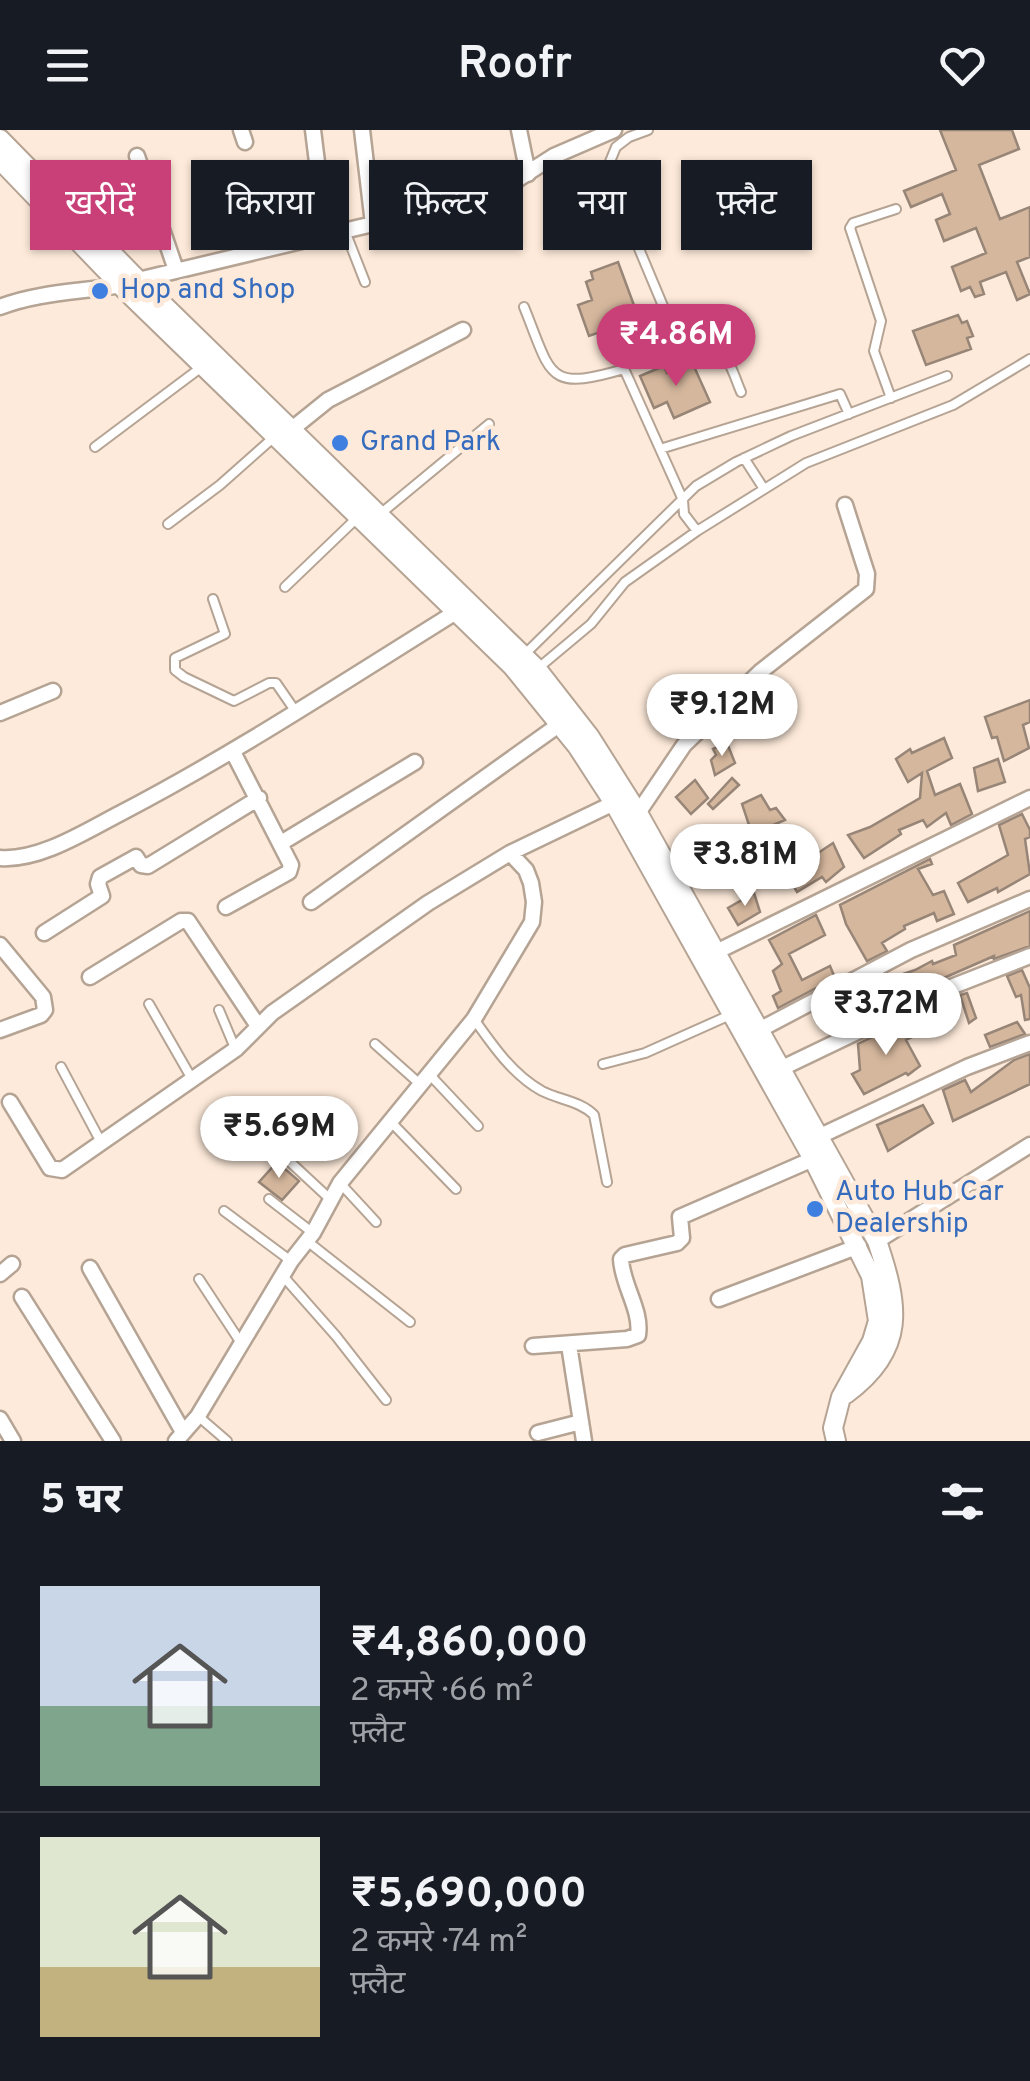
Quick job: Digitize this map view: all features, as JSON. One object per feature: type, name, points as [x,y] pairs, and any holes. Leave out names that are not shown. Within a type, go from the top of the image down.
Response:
[{"type":"street","points":[[314,130],[317,160]]},
{"type":"street","points":[[362,130],[369,190]]},
{"type":"street","points":[[519,130],[528,174]]},
{"type":"street","points":[[523,177],[554,156],[614,130]]},
{"type":"street","points":[[0,139],[203,366],[379,515],[590,738],[638,813],[760,1030],[818,1137],[894,1296],[890,1342],[876,1365],[841,1397],[833,1428],[836,1441]]},
{"type":"street","points":[[137,156],[176,270]]},
{"type":"street","points":[[0,160],[284,432],[359,516],[456,612],[525,668],[614,803],[730,1015],[813,1159],[868,1244]]},
{"type":"street","points":[[0,307],[32,297],[129,283],[262,250]]},
{"type":"street","points":[[284,432],[328,400],[463,330]]},
{"type":"street","points":[[638,813],[684,745],[760,672],[866,589],[867,574],[845,505]]},
{"type":"street","points":[[0,858],[20,857],[81,834],[233,752],[456,612]]},
{"type":"street","points":[[0,713],[54,691]]},
{"type":"street","points":[[311,902],[560,724]]},
{"type":"street","points":[[226,907],[288,872],[290,865],[233,752]]},
{"type":"street","points":[[281,842],[415,762]]},
{"type":"street","points":[[44,933],[102,896],[100,877],[129,858],[148,866],[259,798]]},
{"type":"street","points":[[714,953],[1030,798]]},
{"type":"street","points":[[10,1102],[54,1171],[62,1170],[236,1049],[258,1026],[428,903],[510,853],[614,803]]},
{"type":"street","points":[[90,1268],[180,1436],[198,1416],[340,1184],[474,1020],[532,922],[531,883],[526,870],[510,853]]},
{"type":"street","points":[[760,1030],[912,950],[1030,899]]},
{"type":"street","points":[[90,977],[181,921],[188,921],[258,1026]]},
{"type":"street","points":[[0,945],[43,997],[45,1010],[0,1030]]},
{"type":"street","points":[[780,1069],[952,987],[1030,956]]},
{"type":"street","points":[[818,1137],[967,1067],[1030,1043]]},
{"type":"street","points":[[719,1299],[868,1244],[1030,1145]]},
{"type":"street","points":[[533,1346],[638,1335],[639,1324],[622,1274],[624,1255],[677,1243],[682,1238],[678,1220],[683,1216],[813,1159]]},
{"type":"street","points":[[22,1297],[113,1441]]},
{"type":"street","points":[[569,1345],[584,1441]]},
{"type":"street","points":[[0,1419],[14,1441]]},
{"type":"street","points":[[538,1433],[581,1422]]},
{"type":"lane","points":[[648,130],[629,137],[611,154],[609,164],[624,213],[676,337],[687,344],[715,345],[728,361],[741,392]]},
{"type":"lane","points":[[891,398],[874,351],[881,320],[850,228],[853,222],[896,209]]},
{"type":"lane","points":[[349,241],[365,282]]},
{"type":"lane","points":[[524,307],[550,367],[558,376],[570,381],[585,380],[622,365],[693,528]]},
{"type":"lane","points":[[525,668],[592,624],[625,582],[693,528],[762,485],[953,404],[1030,359]]},
{"type":"lane","points":[[95,447],[203,366]]},
{"type":"lane","points":[[525,668],[608,569],[696,486],[744,458],[948,376]]},
{"type":"lane","points":[[660,448],[840,394],[849,414]]},
{"type":"lane","points":[[379,515],[489,424]]},
{"type":"lane","points":[[168,524],[284,432]]},
{"type":"lane","points":[[744,458],[762,485]]},
{"type":"lane","points":[[284,587],[359,516]]},
{"type":"lane","points":[[213,600],[225,634],[175,658],[175,670],[234,701],[269,683],[276,684],[296,712]]},
{"type":"lane","points":[[678,882],[754,842]]},
{"type":"lane","points":[[148,1004],[192,1080]]},
{"type":"lane","points":[[219,1010],[236,1049]]},
{"type":"lane","points":[[603,1064],[645,1053],[730,1015]]},
{"type":"lane","points":[[474,1020],[498,1052],[529,1082],[580,1104],[594,1115],[607,1182]]},
{"type":"lane","points":[[375,1044],[426,1080],[478,1126]]},
{"type":"lane","points":[[61,1066],[102,1144]]},
{"type":"lane","points":[[391,1122],[456,1189]]},
{"type":"lane","points":[[260,1134],[331,1200]]},
{"type":"lane","points":[[340,1184],[376,1222]]},
{"type":"lane","points":[[269,1198],[410,1322]]},
{"type":"lane","points":[[224,1210],[292,1261]]},
{"type":"lane","points":[[283,1276],[386,1400]]},
{"type":"lane","points":[[199,1279],[241,1343]]},
{"type":"lane","points":[[198,1416],[227,1441]]},
{"type":"building","points":[[940,130],[1012,130],[1019,149],[979,165],[1000,219],[1030,207],[1030,257],[1017,262],[1030,294],[1017,300],[1006,272],[980,282],[984,294],[975,297],[970,287],[961,291],[952,267],[986,253],[976,228],[944,241],[936,220],[950,214],[942,194],[911,207],[904,191],[956,170]]},
{"type":"building","points":[[618,262],[635,308],[639,306],[643,317],[589,336],[578,305],[592,300],[586,282],[593,279],[591,272]]},
{"type":"building","points":[[958,315],[962,323],[967,321],[973,336],[967,338],[971,349],[926,365],[913,331]]},
{"type":"building","points":[[692,362],[710,402],[674,418],[667,402],[654,408],[640,376],[664,366],[667,373]]},
{"type":"building","points":[[1030,700],[1030,722],[1023,725],[1029,748],[1004,761],[997,737],[992,738],[985,717]]},
{"type":"building","points":[[944,738],[952,758],[927,771],[935,795],[960,784],[972,814],[951,825],[946,813],[927,827],[923,820],[899,830],[901,834],[864,858],[848,835],[920,798],[922,773],[908,782],[896,759],[910,749],[912,753]]},
{"type":"building","points":[[727,743],[735,763],[715,775],[713,749]]},
{"type":"building","points":[[998,759],[1005,782],[978,791],[974,768]]},
{"type":"building","points":[[732,778],[739,785],[713,809],[708,804]]},
{"type":"building","points":[[695,780],[708,798],[691,814],[676,797]]},
{"type":"building","points":[[761,795],[770,810],[776,808],[785,820],[752,834],[742,804]]},
{"type":"building","points":[[1022,814],[1030,830],[1030,837],[1025,839],[1030,874],[998,892],[997,888],[968,902],[958,883],[1008,855],[999,825]]},
{"type":"building","points":[[833,843],[844,867],[826,882],[822,877],[797,892],[784,870],[802,860],[803,863]]},
{"type":"building","points":[[760,854],[770,873],[747,888],[733,867]]},
{"type":"building","points":[[930,859],[932,864],[918,869],[933,895],[944,891],[954,914],[937,921],[934,913],[904,926],[882,943],[887,951],[867,961],[840,905]]},
{"type":"building","points":[[754,893],[760,912],[738,925],[728,908]]},
{"type":"building","points":[[1030,911],[1030,946],[994,956],[882,1005],[873,984],[956,955],[954,945]]},
{"type":"building","points":[[816,915],[825,935],[789,954],[802,980],[830,966],[835,978],[778,1008],[773,996],[781,991],[773,971],[782,964],[769,940]]},
{"type":"building","points":[[1022,970],[1030,988],[1030,1019],[1025,1020],[1021,995],[1016,997],[1007,976]]},
{"type":"building","points":[[967,993],[976,1018],[969,1023],[960,995]]},
{"type":"building","points":[[842,1002],[844,1007],[854,1006],[857,1015],[835,1027],[827,1012]]},
{"type":"building","points":[[909,1019],[914,1036],[906,1040],[920,1066],[864,1094],[852,1074],[860,1070],[858,1044]]},
{"type":"building","points":[[1017,1022],[1025,1034],[990,1047],[985,1035]]},
{"type":"building","points":[[1030,1054],[1030,1084],[953,1121],[943,1090],[965,1080],[971,1092],[1014,1060]]},
{"type":"building","points":[[923,1105],[933,1123],[888,1151],[877,1125]]},
{"type":"building","points":[[277,1162],[299,1181],[282,1200],[259,1182]]},
{"type":"place","name":"Hop and Shop","points":[[100,291]]},
{"type":"place","name":"Grand Park","points":[[340,443]]},
{"type":"place","name":"Auto Hub Car Dealership","points":[[815,1209]]}]
